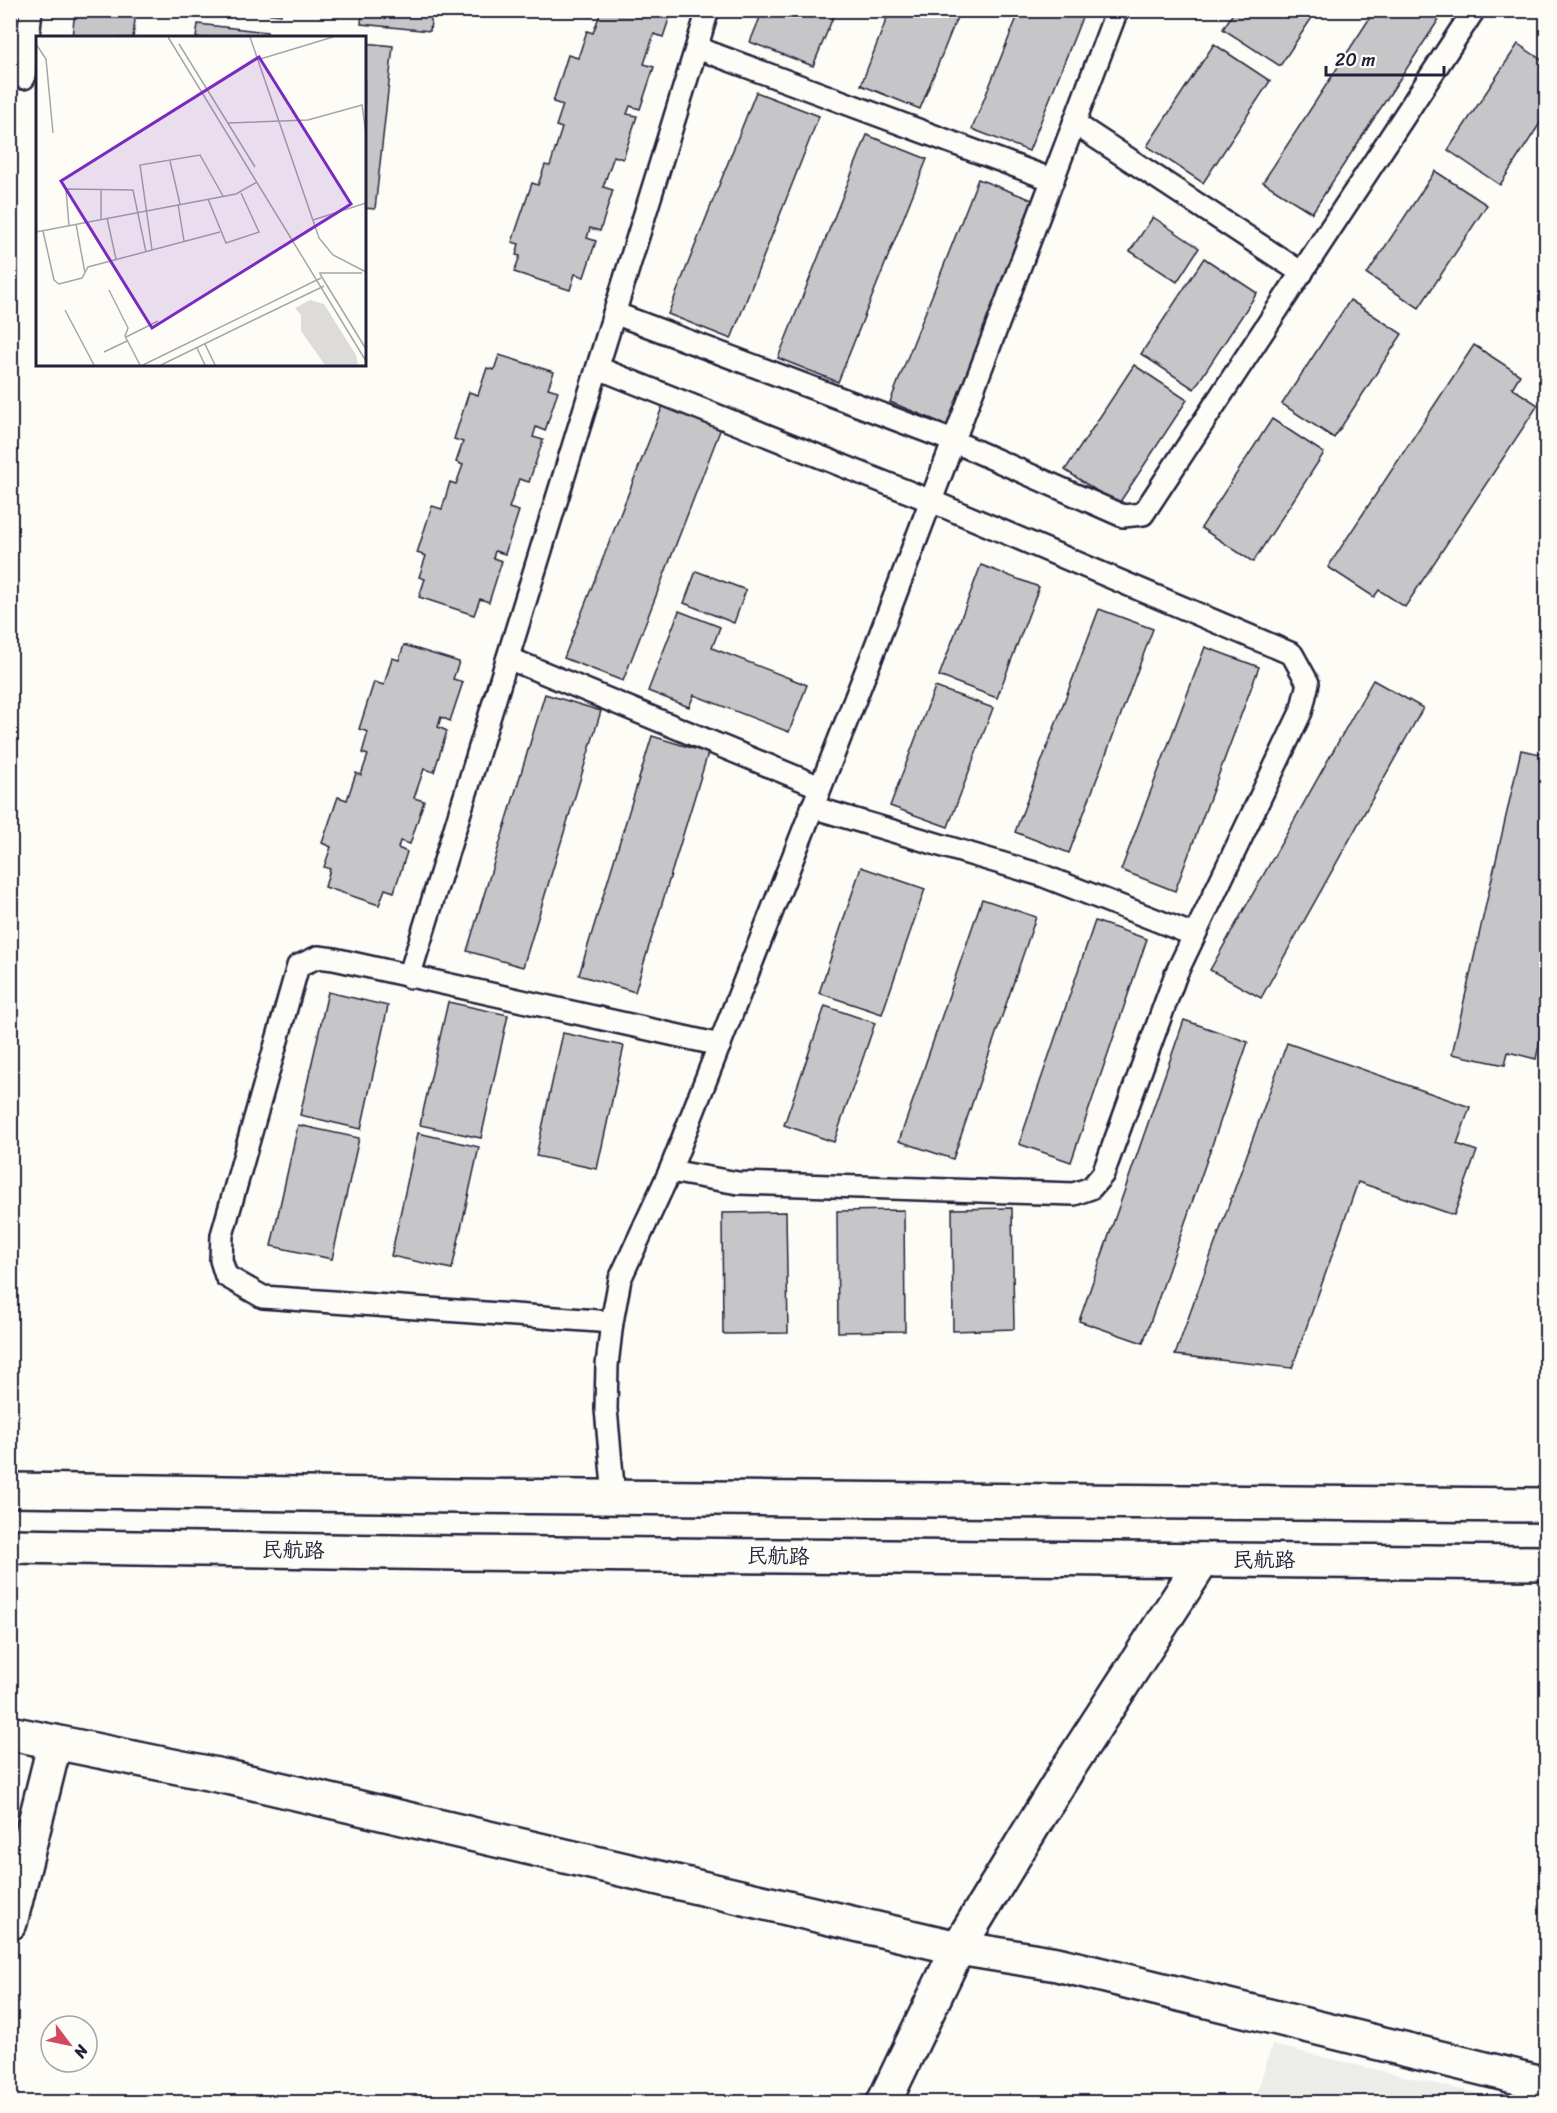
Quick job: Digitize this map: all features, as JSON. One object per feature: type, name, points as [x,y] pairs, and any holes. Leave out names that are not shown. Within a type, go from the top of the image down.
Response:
[{"type":"main road","points":[[10,1490],[1546,1505]]},
{"type":"main road","name":"民航路","points":[[10,1546],[1546,1563]]},
{"type":"main road","points":[[884,2103],[958,1948],[1073,1761],[1203,1560]]},
{"type":"main road","points":[[10,1733],[232,1778],[958,1948],[1057,1964],[1543,2090]]},
{"type":"main road","points":[[10,1923],[55,1742]]},
{"type":"lane","points":[[24,78],[31,10]]},
{"type":"lane","points":[[409,977],[708,10]]},
{"type":"lane","points":[[614,1497],[606,1409],[607,1365],[620,1280],[670,1172],[720,1045],[931,501],[1117,10]]},
{"type":"lane","points":[[614,313],[953,441],[1123,516],[1143,514],[1474,10]]},
{"type":"lane","points":[[697,48],[1053,180]]},
{"type":"lane","points":[[1074,123],[1302,273]]},
{"type":"lane","points":[[598,368],[931,501],[1292,654],[1308,682],[1301,711],[1176,974],[1103,1174],[1091,1188],[1074,1194],[738,1183],[670,1172]]},
{"type":"lane","points":[[508,657],[820,787]]},
{"type":"lane","points":[[812,807],[1041,875],[1194,935]]},
{"type":"lane","points":[[612,1322],[263,1297],[226,1276],[221,1260],[222,1235],[298,966],[318,957],[334,959],[720,1045]]},
{"type":"shaded area","points":[[1272,2045],[1513,2102],[1254,2102]]},
{"type":"building","points":[[75,10],[136,10],[133,36],[72,36]]},
{"type":"building","points":[[237,10],[282,10],[281,15]]},
{"type":"building","points":[[362,10],[432,10],[430,31],[361,24]]},
{"type":"building","points":[[594,10],[672,10],[663,37],[654,34],[644,64],[654,67],[640,109],[630,106],[627,114],[637,116],[623,159],[614,156],[603,187],[613,190],[600,231],[590,228],[587,238],[596,241],[584,277],[575,274],[570,290],[514,272],[520,256],[516,255],[519,244],[512,242],[532,183],[538,185],[545,165],[550,166],[562,128],[556,126],[563,105],[553,102],[568,55],[578,58],[587,31],[593,33],[600,14]]},
{"type":"building","points":[[763,10],[836,10],[813,66],[750,42]]},
{"type":"building","points":[[890,10],[960,10],[920,109],[861,85]]},
{"type":"building","points":[[1020,10],[1085,10],[1029,151],[972,129]]},
{"type":"building","points":[[1235,10],[1317,10],[1280,66],[1223,29]]},
{"type":"building","points":[[1375,10],[1445,10],[1312,213],[1263,182]]},
{"type":"building","points":[[198,24],[267,32],[267,36],[196,36]]},
{"type":"building","points":[[366,43],[393,46],[375,209],[366,208]]},
{"type":"building","points":[[1214,44],[1270,81],[1203,183],[1147,146]]},
{"type":"building","points":[[1518,44],[1546,63],[1546,114],[1500,185],[1448,150]]},
{"type":"building","points":[[756,92],[819,116],[731,339],[668,314]]},
{"type":"building","points":[[867,135],[927,159],[838,382],[778,358]]},
{"type":"building","points":[[1435,171],[1487,205],[1419,308],[1367,274]]},
{"type":"building","points":[[978,179],[1035,201],[947,425],[890,402]]},
{"type":"building","points":[[1153,217],[1199,248],[1177,282],[1130,251]]},
{"type":"building","points":[[1204,258],[1257,293],[1194,389],[1141,354]]},
{"type":"building","points":[[1350,300],[1402,334],[1334,438],[1282,404]]},
{"type":"building","points":[[1474,345],[1520,375],[1512,388],[1538,405],[1405,607],[1379,590],[1374,597],[1328,567]]},
{"type":"building","points":[[499,355],[554,372],[548,388],[558,391],[545,431],[536,427],[533,437],[543,440],[529,482],[519,479],[509,508],[519,511],[505,554],[495,551],[493,558],[502,561],[489,602],[480,599],[474,615],[419,597],[425,579],[419,577],[426,556],[417,553],[432,506],[442,509],[450,482],[456,484],[463,465],[456,462],[463,442],[454,439],[469,392],[478,395],[487,368],[494,370]]},
{"type":"building","points":[[1134,365],[1187,400],[1118,505],[1065,470]]},
{"type":"building","points":[[663,405],[721,428],[623,681],[564,658]]},
{"type":"building","points":[[1272,419],[1324,453],[1253,562],[1201,528]]},
{"type":"building","points":[[981,565],[1039,587],[997,698],[939,676]]},
{"type":"building","points":[[696,571],[746,590],[734,623],[684,603]]},
{"type":"building","points":[[1099,609],[1153,629],[1069,853],[1015,832]]},
{"type":"building","points":[[679,611],[720,627],[712,648],[807,685],[789,732],[694,695],[689,707],[648,691]]},
{"type":"building","points":[[404,645],[459,662],[453,679],[463,682],[450,721],[441,717],[438,727],[447,731],[434,772],[424,769],[414,798],[424,801],[410,844],[400,841],[398,848],[407,852],[394,892],[385,889],[379,905],[325,887],[330,869],[324,867],[331,847],[322,843],[338,797],[347,800],[356,773],[361,775],[368,755],[362,753],[368,732],[359,729],[374,682],[384,685],[392,658],[399,660]]},
{"type":"building","points":[[1205,647],[1259,667],[1175,891],[1121,870]]},
{"type":"building","points":[[1373,680],[1423,708],[1261,998],[1210,970]]},
{"type":"building","points":[[935,687],[993,708],[948,827],[890,806]]},
{"type":"building","points":[[545,694],[601,711],[523,967],[467,951]]},
{"type":"building","points":[[652,736],[708,753],[635,992],[579,975]]},
{"type":"building","points":[[1521,750],[1546,755],[1546,1012],[1536,1059],[1508,1052],[1505,1065],[1452,1054]]},
{"type":"building","points":[[861,867],[925,889],[882,1014],[819,993]]},
{"type":"building","points":[[982,899],[1036,917],[953,1159],[899,1141]]},
{"type":"building","points":[[1095,921],[1147,939],[1071,1162],[1019,1144]]},
{"type":"building","points":[[328,992],[388,1006],[361,1129],[300,1115]]},
{"type":"building","points":[[448,1002],[508,1015],[481,1138],[420,1125]]},
{"type":"building","points":[[825,1006],[875,1023],[834,1142],[784,1125]]},
{"type":"building","points":[[1184,1020],[1248,1042],[1143,1343],[1079,1321]]},
{"type":"building","points":[[563,1033],[624,1046],[597,1169],[536,1156]]},
{"type":"building","points":[[1287,1043],[1470,1107],[1457,1144],[1477,1151],[1454,1215],[1358,1182],[1292,1368],[1175,1355]]},
{"type":"building","points":[[298,1125],[359,1138],[332,1259],[271,1246]]},
{"type":"building","points":[[418,1133],[479,1147],[452,1269],[391,1256]]},
{"type":"building","points":[[1012,1208],[1014,1329],[953,1331],[952,1209]]},
{"type":"building","points":[[904,1210],[905,1331],[838,1332],[837,1211]]},
{"type":"building","points":[[786,1212],[788,1333],[723,1334],[722,1213]]}]
